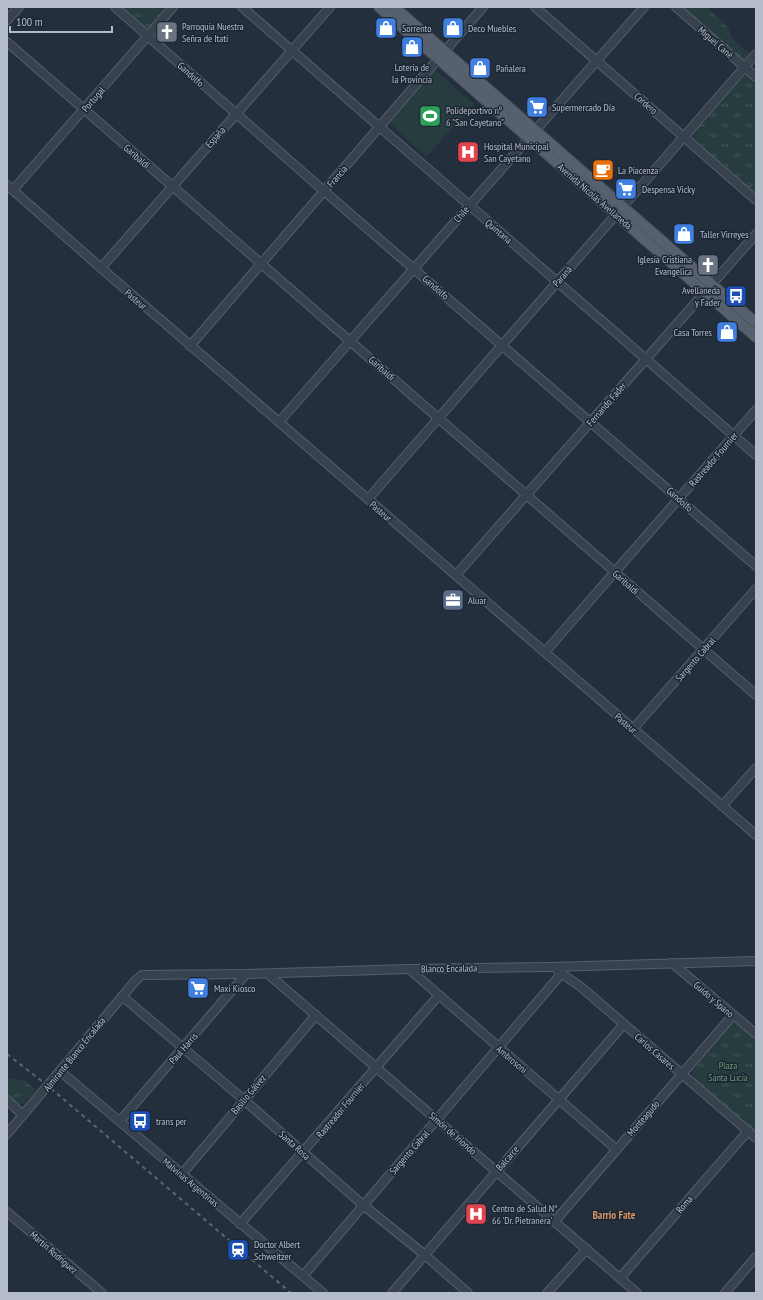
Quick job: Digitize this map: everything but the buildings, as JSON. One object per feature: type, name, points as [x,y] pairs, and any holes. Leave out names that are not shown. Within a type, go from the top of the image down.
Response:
[{"type":"main road","name":"Avenida Nicolás Avellaneda","points":[[379,7],[442,55]]},
{"type":"main road","name":"Avenida Nicolás Avellaneda","points":[[394,7],[442,55],[619,211],[704,292],[756,337]]},
{"type":"main road","name":"Avenida Nicolás Avellaneda","points":[[619,211],[712,284],[756,323]]},
{"type":"street","points":[[7,20],[19,7]]},
{"type":"street","name":"Gandolfo","points":[[115,7],[324,191],[756,566]]},
{"type":"street","name":"Portugal","points":[[10,188],[84,109],[173,7]]},
{"type":"street","name":"Quintana","points":[[242,7],[756,455]]},
{"type":"street","name":"España","points":[[101,268],[330,7]]},
{"type":"street","name":"Francia","points":[[190,346],[483,7]]},
{"type":"street","name":"Cordero","points":[[536,7],[756,200]]},
{"type":"street","name":"Chile","points":[[279,422],[644,7]]},
{"type":"street","name":"Miguel Cané","points":[[676,7],[756,77]]},
{"type":"street","name":"Garibaldi","points":[[7,42],[756,695]]},
{"type":"street","name":"Paraná","points":[[368,499],[756,54]]},
{"type":"street","name":"Pasteur","points":[[10,188],[190,346],[756,835]]},
{"type":"street","name":"Fernando Fader","points":[[456,575],[756,234]]},
{"type":"street","name":"Rastreador Fournier","points":[[545,652],[756,410]]},
{"type":"street","name":"Sargento Cabral","points":[[633,729],[756,588]]},
{"type":"street","points":[[722,806],[756,768]]},
{"type":"street","name":"Blanco Encalada","points":[[142,975],[268,974],[409,969],[552,967],[756,961]]},
{"type":"street","name":"Guido y Spano","points":[[672,963],[756,1034]]},
{"type":"street","name":"Carlos Casares","points":[[552,967],[580,987],[756,1138]]},
{"type":"street","name":"Ambrosoni","points":[[409,969],[616,1149]]},
{"type":"street","name":"Sargento Cabral","points":[[303,1276],[362,1205],[438,1119],[562,973]]},
{"type":"street","name":"Paul Harris","points":[[120,1121],[246,974]]},
{"type":"street","name":"Simón de Iriondo","points":[[268,974],[638,1293]]},
{"type":"street","name":"Almirante Blanco Encalada","points":[[7,1134],[122,996],[142,975]]},
{"type":"street","name":"Rastreador Fournier","points":[[240,1224],[439,995]]},
{"type":"street","name":"Santa Rosa","points":[[122,996],[183,1047],[362,1205],[425,1255],[468,1293]]},
{"type":"street","name":"Basilio Gálvez","points":[[182,1174],[316,1015]]},
{"type":"street","name":"Monteagudo","points":[[555,1221],[733,1015]]},
{"type":"street","name":"Balcarce","points":[[392,1293],[624,1024]]},
{"type":"street","name":"Malvinas Argentinas","points":[[60,1071],[323,1293]]},
{"type":"street","points":[[7,1100],[23,1115]]},
{"type":"street","name":"Roma","points":[[620,1278],[748,1131]]},
{"type":"street","name":"Martín Rodríguez","points":[[7,1212],[102,1293]]},
{"type":"street","points":[[547,1293],[587,1249]]},
{"type":"street","points":[[725,1293],[756,1257]]},
{"type":"green space","points":[[121,7],[169,7],[150,28],[144,28]]},
{"type":"green space","points":[[676,7],[707,7],[728,27],[732,38],[753,57],[745,67]]},
{"type":"green space","name":"Polideportivo nº 6 \"San Cayetano\"","points":[[435,70],[474,104],[426,157],[390,123]]},
{"type":"green space","points":[[745,73],[756,80],[756,194],[693,138],[691,133]]},
{"type":"green space","name":"Plaza Santa Lucía","points":[[730,1024],[738,1024],[756,1039],[756,1132],[695,1080],[692,1074],[694,1067]]},
{"type":"green space","points":[[7,1076],[10,1079],[24,1080],[36,1090],[25,1103],[17,1105],[7,1097]]},
{"type":"railway","points":[[7,1054],[48,1086],[291,1293]]},
{"type":"place","name":"Sorrento","points":[[386,28]]},
{"type":"place","name":"Deco Muebles","points":[[453,28]]},
{"type":"place","name":"Parroquia Nuestra Señra de Itatí","points":[[167,32]]},
{"type":"place","name":"Loteria de la Provincia","points":[[412,47]]},
{"type":"place","name":"Pañalera","points":[[480,68]]},
{"type":"place","name":"Supermercado Día","points":[[537,107]]},
{"type":"place","name":"Polideportivo nº 6 \"San Cayetano\"","points":[[430,116]]},
{"type":"place","name":"Hospital Municipal San Cayetano","points":[[468,152]]},
{"type":"place","name":"La Piacenza","points":[[603,170]]},
{"type":"place","name":"Despensa Vicky","points":[[626,189]]},
{"type":"place","name":"Taller Virreyes","points":[[684,234]]},
{"type":"place","name":"Iglesia Cristiana Evangelica","points":[[708,265]]},
{"type":"place","name":"Avellaneda y Fader","points":[[736,296]]},
{"type":"place","name":"Casa Torres","points":[[727,332]]},
{"type":"place","name":"Aluar","points":[[453,600]]},
{"type":"place","name":"Maxi Kiosco","points":[[198,988]]},
{"type":"place","name":"trans per","points":[[140,1121]]},
{"type":"place","name":"Centro de Salud N° 66 'Dr. Pietranera'","points":[[476,1214]]},
{"type":"place","name":"Doctor Albert Schweitzer","points":[[238,1250]]},
{"type":"district","name":"Barrio Fate","points":[[614,1215]]}]
